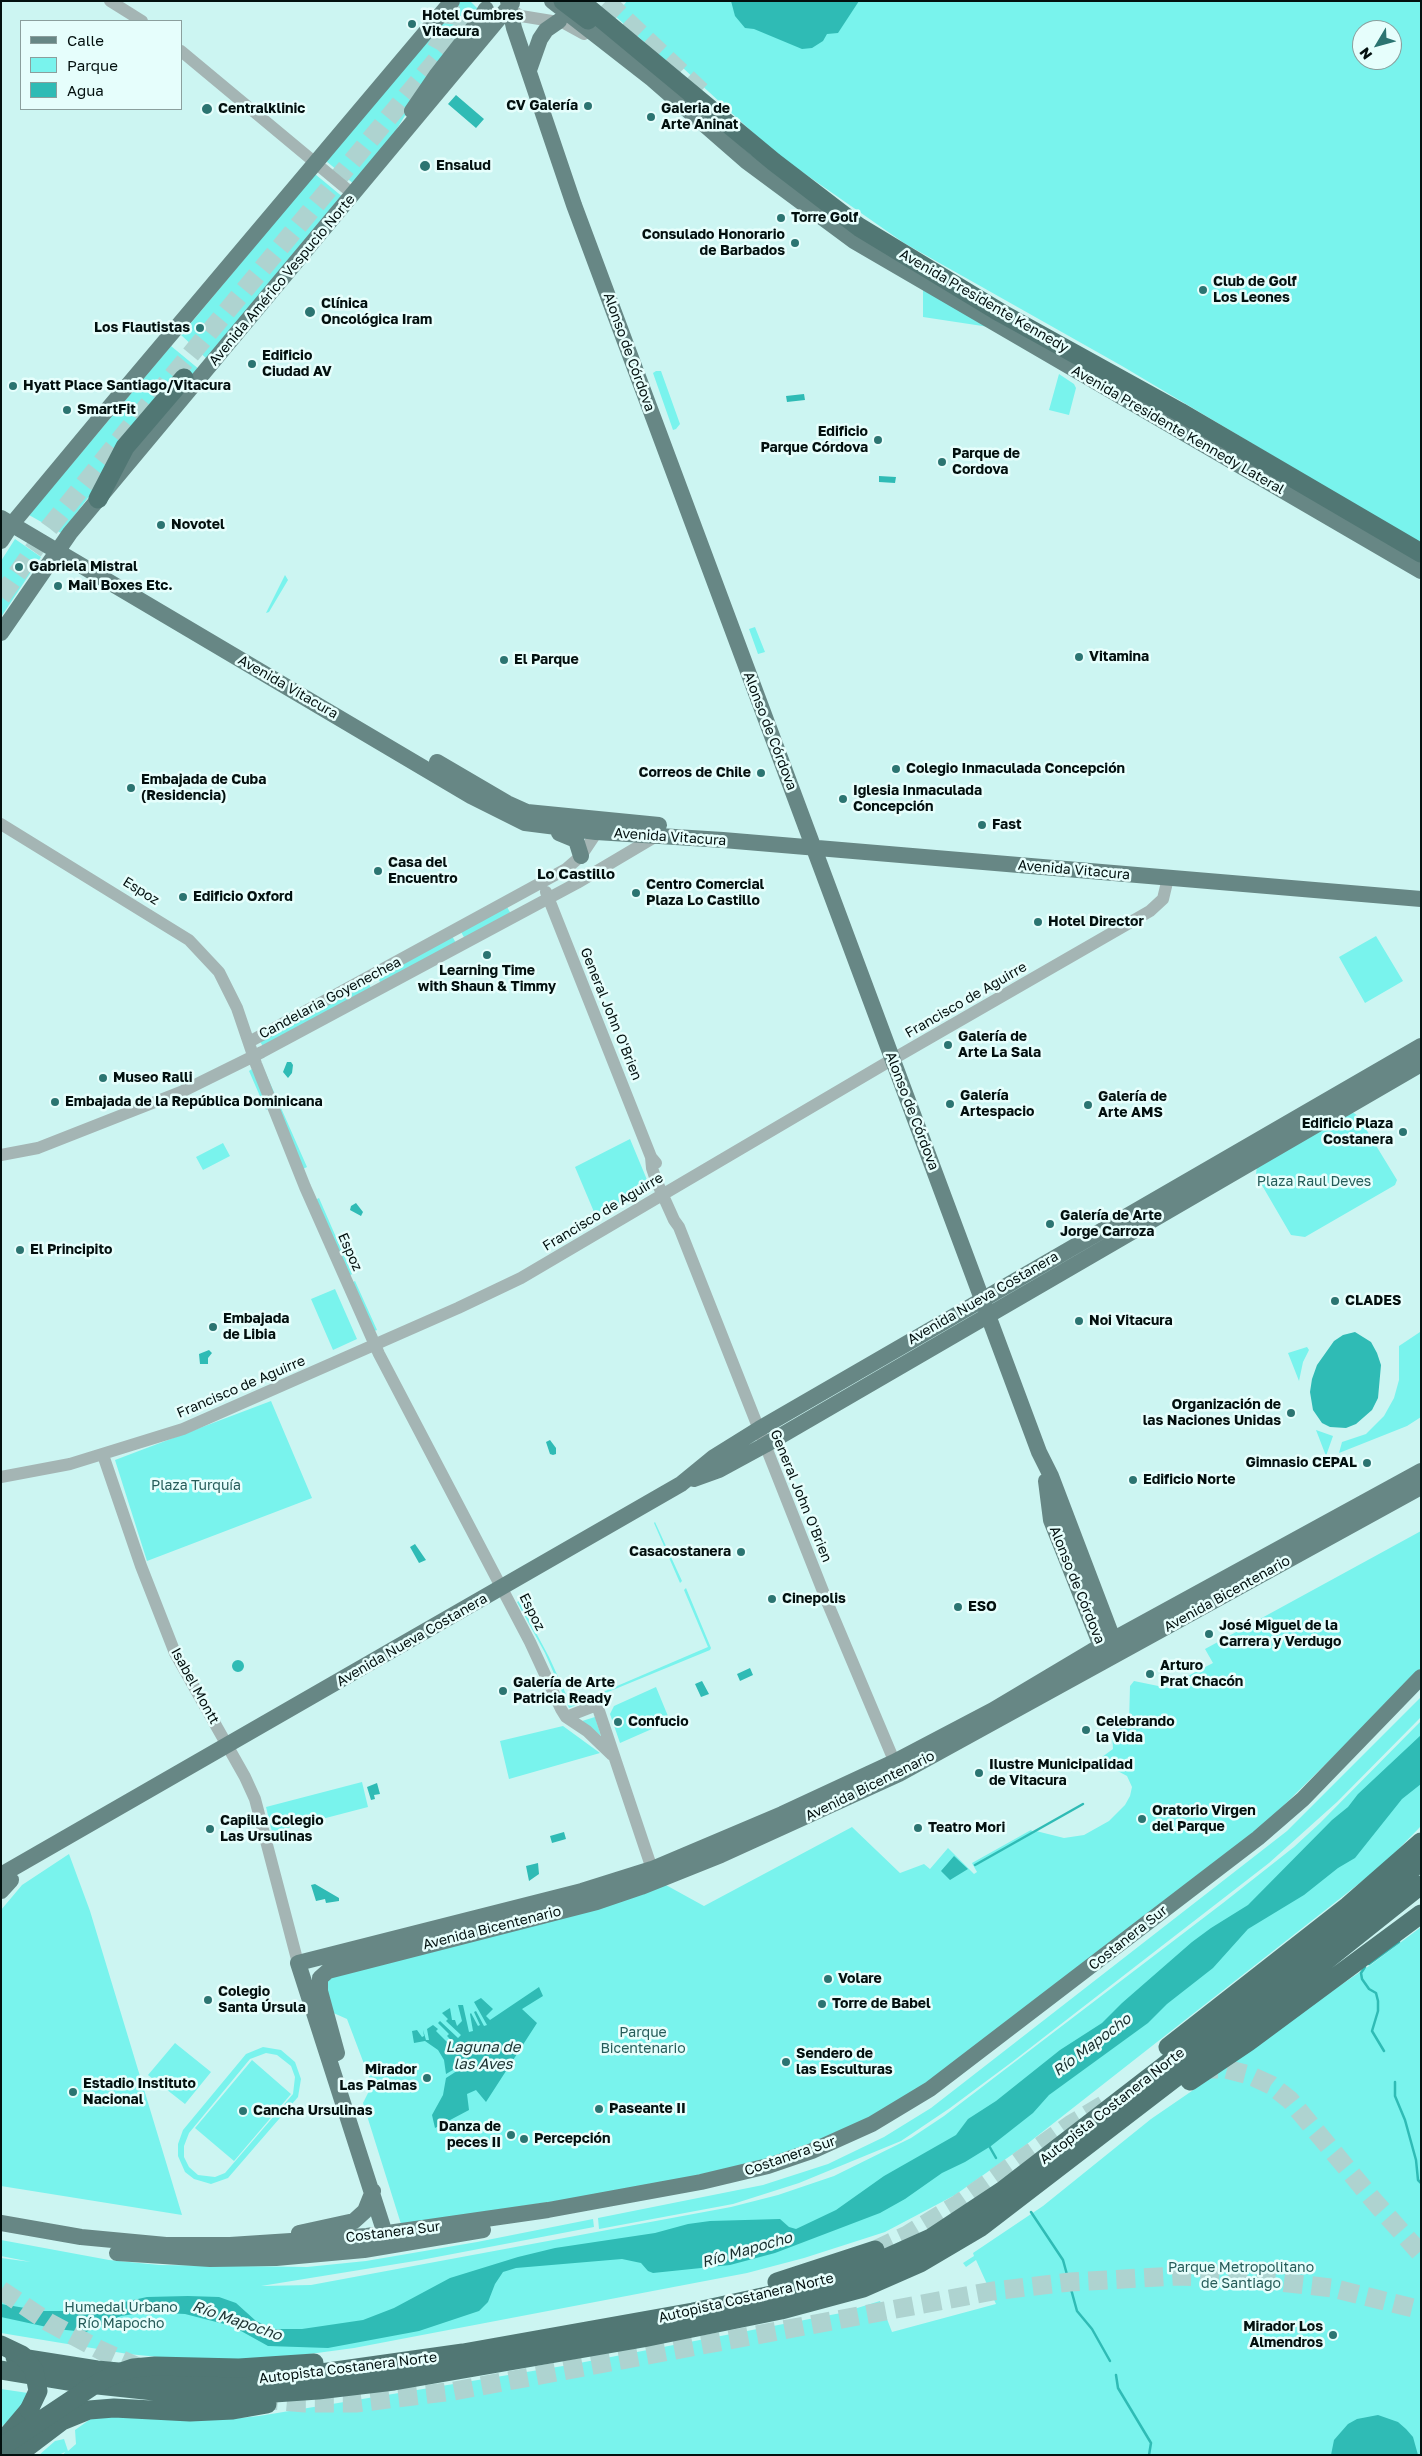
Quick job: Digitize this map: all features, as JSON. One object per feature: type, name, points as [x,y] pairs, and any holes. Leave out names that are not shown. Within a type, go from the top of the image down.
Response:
[{"type":"highway","points":[[557,1],[582,9]]},
{"type":"highway","points":[[563,1],[582,9]]},
{"type":"highway","name":"Avenida Presidente Kennedy","points":[[582,9],[664,71],[802,185],[893,249],[1421,553]]},
{"type":"highway","points":[[98,499],[125,447],[184,378]]},
{"type":"highway","points":[[1073,2136],[1158,2056],[1348,1906],[1421,1842]]},
{"type":"highway","name":"Autopista Costanera Norte","points":[[1,2354],[97,2370],[164,2377],[226,2380],[308,2375],[463,2353],[693,2312],[830,2281],[908,2250],[966,2216],[1073,2136],[1334,1934],[1383,1895],[1421,1861]]},
{"type":"highway","name":"Autopista Costanera Norte","points":[[1,2370],[80,2383],[190,2395],[266,2394],[349,2387],[652,2336],[781,2310],[863,2288],[908,2269],[960,2241],[1014,2203],[1421,1885]]},
{"type":"highway","points":[[1098,2138],[1248,2042],[1421,1914]]},
{"type":"highway","points":[[693,2312],[745,2292],[875,2250]]},
{"type":"highway","points":[[1,2345],[22,2355],[34,2370],[38,2390],[29,2410],[1,2443]]},
{"type":"highway","points":[[1,2448],[109,2376],[133,2368],[155,2366],[239,2368],[408,2354],[463,2353]]},
{"type":"highway","points":[[1,2381],[138,2399],[207,2404],[261,2404]]},
{"type":"highway","points":[[17,2455],[62,2421],[82,2412],[114,2408],[190,2412],[233,2410],[349,2387]]},
{"type":"main road","points":[[1,541],[10,520],[452,1]]},
{"type":"main road","name":"Avenida Presidente Kennedy Lateral","points":[[552,1],[652,80],[746,160],[854,241],[1421,571]]},
{"type":"main road","name":"Avenida Américo Vespucio Norte","points":[[1,633],[60,547],[98,499],[354,195],[510,4]]},
{"type":"main road","name":"Alonso de Córdova","points":[[510,4],[520,46],[581,224],[1039,1452],[1056,1506],[1051,1520],[1110,1649]]},
{"type":"main road","points":[[392,148],[424,92],[486,9]]},
{"type":"main road","points":[[529,70],[540,39],[546,30],[559,21]]},
{"type":"main road","points":[[483,39],[492,34],[504,35],[514,40],[520,46]]},
{"type":"main road","points":[[701,127],[746,160]]},
{"type":"main road","points":[[1004,339],[1044,352]]},
{"type":"main road","name":"Avenida Vitacura","points":[[1,507],[10,520],[254,655],[514,807],[540,814],[812,842],[1168,878],[1196,875],[1421,899]]},
{"type":"main road","name":"Avenida Vitacura","points":[[60,547],[213,644],[481,802],[515,820],[540,826],[596,832],[812,842],[1196,875],[1421,890]]},
{"type":"main road","points":[[213,644],[224,645],[242,655],[254,655]]},
{"type":"main road","points":[[540,826],[576,840],[581,856]]},
{"type":"main road","name":"Avenida Nueva Costanera","points":[[4,1883],[99,1817],[143,1795],[681,1484],[714,1457],[759,1428],[1421,1046]]},
{"type":"main road","name":"Avenida Nueva Costanera","points":[[681,1484],[719,1470],[765,1445],[1421,1064]]},
{"type":"main road","name":"Avenida Bicentenario","points":[[326,2018],[320,1983],[322,1974],[328,1970],[597,1902],[641,1887],[729,1851],[897,1768],[1110,1649],[1421,1471]]},
{"type":"main road","name":"Avenida Bicentenario","points":[[1110,1649],[1421,1487]]},
{"type":"main road","name":"Costanera Sur","points":[[1,2233],[94,2250],[202,2259],[292,2257],[744,2172],[812,2151],[878,2120],[951,2075],[1258,1838],[1303,1799],[1421,1677]]},
{"type":"main road","name":"Costanera Sur","points":[[1,2223],[81,2238],[198,2246],[393,2239],[550,2219],[746,2182],[828,2156],[888,2126],[959,2081],[1273,1838],[1314,1800],[1421,1692]]},
{"type":"main road","name":"Avenida Bicentenario","points":[[300,1962],[554,1899],[652,1869],[897,1768]]},
{"type":"main road","name":"Isabel Montt","points":[[300,1962],[311,2011],[373,2191],[393,2239]]},
{"type":"main road","name":"Isabel Montt","points":[[326,2018],[393,2239]]},
{"type":"main road","points":[[261,2243],[354,2221],[368,2205],[373,2191]]},
{"type":"street","points":[[110,1],[140,20]]},
{"type":"street","points":[[510,4],[522,16],[559,21],[580,31],[701,127]]},
{"type":"street","points":[[182,52],[354,195]]},
{"type":"street","name":"Candelaria Goyenechea","points":[[249,1042],[554,876],[581,856],[596,832],[610,821]]},
{"type":"street","name":"Espoz","points":[[1,824],[189,940],[211,962],[225,983],[305,1187],[375,1345],[502,1588],[566,1717],[587,1732],[612,1755]]},
{"type":"street","name":"Candelaria Goyenechea","points":[[1,1155],[38,1148],[157,1102],[253,1057],[562,891],[658,836]]},
{"type":"street","points":[[554,876],[552,884],[554,888],[562,891]]},
{"type":"street","name":"Francisco de Aguirre","points":[[1,1477],[47,1469],[103,1455],[183,1429],[375,1345],[521,1278],[665,1192],[1150,911],[1164,899],[1168,878]]},
{"type":"street","name":"General John O'Brien","points":[[542,883],[651,1157],[652,1168],[665,1192],[674,1220],[679,1227],[828,1604],[897,1768]]},
{"type":"street","points":[[529,890],[538,895],[536,904]]},
{"type":"street","points":[[448,933],[456,948]]},
{"type":"street","name":"Isabel Montt","points":[[103,1455],[163,1625],[184,1669],[228,1746],[254,1799],[300,1962],[319,2009],[326,2018]]},
{"type":"street","name":"Espoz","points":[[566,1717],[597,1705],[612,1755],[652,1869]]},
{"type":"green space","points":[[458,1],[470,1],[478,9],[445,51],[393,135],[355,185],[326,161]]},
{"type":"green space","name":"Club de Golf Los Leones","points":[[627,1],[1421,1],[1421,544],[1122,366],[904,243],[775,153],[683,68],[678,72],[615,16]]},
{"type":"green space","points":[[315,174],[344,198],[207,359],[181,335]]},
{"type":"green space","points":[[923,290],[989,327],[923,317]]},
{"type":"green space","points":[[171,346],[200,370],[104,477],[61,533],[29,515]]},
{"type":"green space","points":[[661,371],[680,424],[673,430],[653,373]]},
{"type":"green space","points":[[1059,374],[1074,384],[1076,388],[1069,415],[1049,410]]},
{"type":"green space","points":[[15,539],[41,557],[1,617],[1,561]]},
{"type":"green space","points":[[285,575],[288,580],[269,612],[266,613]]},
{"type":"green space","points":[[755,627],[765,652],[758,654],[749,629]]},
{"type":"green space","points":[[507,907],[511,914],[465,939],[461,932]]},
{"type":"green space","points":[[452,936],[456,943],[381,984],[377,976]]},
{"type":"green space","points":[[1376,936],[1403,981],[1365,1003],[1339,957]]},
{"type":"green space","points":[[368,982],[372,990],[264,1048],[259,1040]]},
{"type":"green space","points":[[263,1067],[307,1167],[303,1169]]},
{"type":"green space","points":[[252,1069],[269,1108],[266,1110],[249,1071]]},
{"type":"green space","name":"Plaza Raul Deves","points":[[1351,1111],[1358,1116],[1397,1180],[1395,1185],[1305,1237],[1291,1235],[1256,1175],[1257,1164]]},
{"type":"green space","points":[[630,1139],[650,1187],[597,1219],[575,1167]]},
{"type":"green space","points":[[223,1143],[230,1156],[203,1170],[196,1157]]},
{"type":"green space","points":[[319,1198],[352,1274],[348,1277],[315,1200]]},
{"type":"green space","points":[[355,1281],[377,1330],[372,1332],[351,1283]]},
{"type":"green space","points":[[335,1289],[357,1339],[333,1350],[311,1299]]},
{"type":"green space","points":[[1420,1332],[1421,1417],[1407,1426],[1339,1453],[1342,1442],[1366,1434],[1384,1416],[1394,1398],[1399,1380],[1399,1346]]},
{"type":"green space","points":[[1307,1347],[1309,1350],[1303,1362],[1299,1381],[1288,1353]]},
{"type":"green space","name":"Plaza Turquía","points":[[271,1401],[312,1498],[147,1561],[115,1460]]},
{"type":"green space","points":[[1316,1430],[1333,1436],[1326,1456]]},
{"type":"green space","points":[[654,1523],[682,1581],[680,1583]]},
{"type":"green space","name":"Parque Bicentenario","points":[[1421,1531],[1421,1670],[1273,1816],[1228,1854],[927,2085],[883,2112],[789,2154],[638,2189],[401,2224],[363,2103],[372,2085],[347,2019],[329,2011],[326,1978],[664,1884],[704,1906],[852,1827],[900,1873],[924,1864],[930,1869],[948,1848],[974,1874],[977,1872],[972,1863],[1031,1830],[1064,1838],[1084,1835],[1109,1821],[1125,1805],[1130,1796],[1132,1787],[1127,1776],[1114,1769],[1102,1769],[1100,1764],[1102,1757],[1113,1749],[1112,1733],[1129,1723],[1130,1686],[1134,1681],[1168,1688],[1177,1687],[1184,1678],[1213,1663],[1205,1649]]},
{"type":"green space","points":[[686,1588],[711,1648],[710,1650],[569,1708],[545,1653],[517,1602],[519,1601],[549,1657],[570,1703],[603,1692],[708,1647],[684,1590]]},
{"type":"green space","points":[[656,1687],[670,1721],[620,1743],[610,1714],[614,1706]]},
{"type":"green space","points":[[1421,1697],[1421,1717],[1337,1802],[1269,1863],[1012,2062],[950,2108],[901,2141],[799,2183],[733,2204],[599,2229],[598,2218],[763,2185],[828,2164],[884,2137],[931,2108],[1287,1831]]},
{"type":"green space","points":[[595,1717],[601,1736],[582,1721]]},
{"type":"green space","name":"Humedal Urbano Río Mapocho","points":[[1421,1721],[1421,1826],[1384,1864],[1027,2144],[955,2195],[885,2232],[804,2258],[747,2273],[354,2348],[302,2355],[264,2359],[190,2360],[128,2354],[1,2333],[1,2258],[31,2262],[1,2256],[1,2240],[109,2260],[159,2265],[307,2267],[366,2261],[477,2242],[593,2219],[594,2227],[421,2260],[261,2286],[311,2285],[731,2207],[778,2195],[834,2176],[911,2138],[944,2116],[1223,1903],[1294,1847]]},
{"type":"green space","points":[[563,1726],[600,1753],[509,1779],[500,1741]]},
{"type":"green space","points":[[362,1782],[368,1807],[272,1832],[266,1807]]},
{"type":"green space","name":"Estadio Instituto Nacional","points":[[69,1854],[90,1911],[182,2215],[1,2186],[1,1910],[22,1885]]},
{"type":"green space","name":"Parque Metropolitano de Santiago","points":[[1421,1927],[1421,2455],[63,2455],[65,2452],[59,2455],[39,2455],[55,2441],[64,2439],[68,2451],[76,2444],[75,2430],[92,2418],[121,2416],[230,2419],[259,2416],[569,2365],[841,2313],[880,2301],[892,2332],[996,2304],[976,2260],[966,2267],[963,2263],[974,2256],[973,2253],[1043,2206],[1151,2119],[1240,2058],[1287,2021],[1372,1964]]},
{"type":"green space","points":[[175,2043],[211,2072],[185,2104],[148,2075]]},
{"type":"green space","points":[[263,2047],[281,2050],[295,2062],[301,2079],[298,2097],[228,2178],[211,2184],[194,2179],[185,2172],[178,2156],[178,2144],[183,2130],[246,2054]],"holes":[[[266,2053],[277,2055],[291,2066],[295,2077],[293,2094],[225,2173],[215,2177],[198,2175],[189,2167],[184,2157],[184,2146],[189,2133],[250,2059]]]},
{"type":"green space","name":"Cancha Ursulinas","points":[[252,2060],[291,2094],[234,2161],[195,2128]]},
{"type":"green space","points":[[1,2389],[28,2393],[17,2413],[1,2427]]},
{"type":"water","points":[[731,1],[859,1],[838,33],[827,34],[823,41],[812,48],[802,49],[754,29],[745,28],[735,16]]},
{"type":"water","points":[[456,95],[484,119],[476,128],[448,104]]},
{"type":"water","points":[[804,394],[805,400],[787,402],[786,396]]},
{"type":"water","points":[[879,476],[896,477],[895,483],[879,482]]},
{"type":"water","points":[[287,1062],[291,1062],[293,1065],[292,1073],[288,1078],[283,1072]]},
{"type":"water","points":[[356,1203],[363,1212],[361,1216],[350,1210],[351,1206]]},
{"type":"water","points":[[1355,1332],[1371,1342],[1377,1353],[1381,1365],[1378,1398],[1372,1410],[1356,1424],[1346,1428],[1330,1427],[1322,1423],[1313,1410],[1310,1392],[1312,1379],[1317,1365],[1334,1341],[1343,1335]]},
{"type":"water","points":[[209,1350],[212,1353],[208,1358],[208,1364],[200,1364],[199,1354]]},
{"type":"water","points":[[550,1440],[556,1448],[556,1454],[553,1455],[550,1454],[546,1442]]},
{"type":"water","points":[[415,1544],[426,1560],[419,1563],[410,1547]]},
{"type":"water","points":[[238,1660],[244,1666],[238,1672],[232,1666]]},
{"type":"water","points":[[750,1668],[753,1675],[740,1681],[737,1674]]},
{"type":"water","points":[[702,1681],[709,1694],[701,1697],[695,1684]]},
{"type":"water","name":"Río Mapocho","points":[[1421,1735],[1421,1784],[1402,1799],[1355,1858],[1338,1868],[1304,1895],[1248,1929],[1213,1968],[1167,2004],[1148,2023],[1049,2095],[1033,2113],[991,2146],[942,2173],[905,2199],[880,2213],[775,2253],[730,2265],[653,2273],[648,2271],[641,2263],[622,2259],[516,2268],[503,2272],[495,2284],[488,2302],[479,2311],[419,2331],[328,2348],[268,2346],[232,2326],[185,2314],[146,2312],[121,2316],[86,2332],[56,2329],[1,2317],[1,2304],[43,2311],[83,2311],[147,2297],[219,2297],[236,2303],[256,2321],[274,2329],[302,2329],[363,2320],[394,2308],[450,2278],[518,2257],[555,2248],[655,2233],[688,2224],[710,2221],[780,2219],[789,2227],[796,2229],[836,2210],[884,2176],[956,2135],[968,2119],[996,2101],[1060,2050],[1102,2023],[1192,1942],[1248,1905],[1332,1820],[1348,1807],[1358,1794]]},
{"type":"water","points":[[377,1783],[380,1794],[374,1795],[375,1799],[371,1800],[367,1787]]},
{"type":"water","points":[[564,1832],[566,1839],[552,1843],[550,1836]]},
{"type":"water","points":[[954,1856],[968,1869],[950,1880],[941,1871]]},
{"type":"water","points":[[538,1863],[539,1874],[529,1881],[526,1866]]},
{"type":"water","points":[[315,1884],[339,1898],[339,1901],[326,1903],[325,1899],[316,1901],[311,1885]]},
{"type":"water","name":"Laguna de las Aves","points":[[539,1987],[543,1996],[522,2009],[537,2023],[486,2102],[476,2090],[467,2094],[469,2110],[435,2128],[432,2115],[443,2095],[446,2078],[460,2069],[458,2067],[446,2074],[444,2060],[438,2050],[425,2041],[414,2043],[412,2031],[417,2030],[422,2037],[424,2036],[423,2030],[426,2040],[429,2040],[427,2029],[433,2025],[438,2029],[436,2031],[449,2044],[452,2041],[447,2036],[449,2034],[438,2023],[440,2021],[458,2038],[461,2035],[446,2021],[448,2019],[442,2013],[450,2008],[452,2020],[455,2020],[457,2026],[462,2021],[458,2005],[463,2005],[469,2032],[473,2031],[471,2013],[478,2026],[480,2025],[474,2012],[476,2011],[484,2026],[487,2025],[474,2002],[481,1998],[493,2009],[486,2016],[490,2020]]},
{"type":"water","points":[[1378,2415],[1398,2422],[1406,2429],[1413,2437],[1418,2455],[1331,2455],[1334,2440],[1348,2424],[1357,2419]]},
{"type":"waterway","points":[[975,1865],[1083,1804]]},
{"type":"waterway","points":[[1369,1964],[1399,1942]]},
{"type":"waterway","points":[[1365,1967],[1361,1973],[1362,1979],[1369,1989],[1376,1993],[1378,2001],[1378,2011],[1372,2031],[1384,2051]]},
{"type":"waterway","points":[[1395,2082],[1395,2096],[1405,2120],[1416,2160],[1418,2180],[1421,2183]]},
{"type":"waterway","points":[[988,2144],[996,2158]]},
{"type":"waterway","points":[[1031,2212],[1063,2260],[1077,2311],[1092,2329],[1110,2361]]},
{"type":"waterway","points":[[1116,2375],[1118,2388],[1151,2443],[1149,2455]]},
{"type":"tunnel","points":[[436,49],[448,26],[451,1]]},
{"type":"tunnel","points":[[606,1],[707,97]]},
{"type":"tunnel","points":[[1,597],[49,528],[135,421],[475,14]]},
{"type":"tunnel","points":[[1199,2069],[1226,2069],[1249,2075],[1271,2085],[1290,2100],[1421,2254]]},
{"type":"tunnel","points":[[875,2250],[907,2235],[958,2204],[1070,2125],[1108,2102]]},
{"type":"tunnel","points":[[259,2399],[305,2403],[356,2403],[454,2391],[993,2291],[1070,2282],[1177,2276],[1245,2278],[1332,2288],[1421,2310]]},
{"type":"tunnel","points":[[1,2290],[48,2322],[100,2350],[147,2371]]},
{"type":"place","name":"Hotel Cumbres Vitacura","points":[[412,24]]},
{"type":"place","name":"CV Galería","points":[[588,106]]},
{"type":"place","name":"Centralklinic","points":[[207,109]]},
{"type":"place","name":"Galeria de Arte Aninat","points":[[651,117]]},
{"type":"place","name":"Ensalud","points":[[425,166]]},
{"type":"place","name":"Torre Golf","points":[[781,218]]},
{"type":"place","name":"Consulado Honorario de Barbados","points":[[795,243]]},
{"type":"place","name":"Club de Golf Los Leones","points":[[1203,290]]},
{"type":"place","name":"Clínica Oncológica Iram","points":[[310,312]]},
{"type":"place","name":"Los Flautistas","points":[[200,328]]},
{"type":"place","name":"Edificio Ciudad AV","points":[[252,364]]},
{"type":"place","name":"Hyatt Place Santiago/Vitacura","points":[[13,386]]},
{"type":"place","name":"SmartFit","points":[[67,410]]},
{"type":"place","name":"Edificio Parque Córdova","points":[[878,440]]},
{"type":"place","name":"Parque de Cordova","points":[[942,462]]},
{"type":"place","name":"Novotel","points":[[161,525]]},
{"type":"place","name":"Gabriela Mistral","points":[[19,567]]},
{"type":"place","name":"Mail Boxes Etc.","points":[[58,586]]},
{"type":"place","name":"Vitamina","points":[[1079,657]]},
{"type":"place","name":"El Parque","points":[[504,660]]},
{"type":"place","name":"Colegio Inmaculada Concepción","points":[[896,769]]},
{"type":"place","name":"Correos de Chile","points":[[761,773]]},
{"type":"place","name":"Embajada de Cuba (Residencia)","points":[[131,788]]},
{"type":"place","name":"Iglesia Inmaculada Concepción","points":[[843,799]]},
{"type":"place","name":"Fast","points":[[982,825]]},
{"type":"place","name":"Casa del Encuentro","points":[[378,871]]},
{"type":"place","name":"Centro Comercial Plaza Lo Castillo","points":[[636,893]]},
{"type":"place","name":"Edificio Oxford","points":[[183,897]]},
{"type":"place","name":"Hotel Director","points":[[1038,922]]},
{"type":"place","name":"Learning Time with Shaun & Timmy","points":[[487,955]]},
{"type":"place","name":"Galería de Arte La Sala","points":[[948,1045]]},
{"type":"place","name":"Museo Ralli","points":[[103,1078]]},
{"type":"place","name":"Embajada de la República Dominicana","points":[[55,1102]]},
{"type":"place","name":"Galería Artespacio","points":[[950,1104]]},
{"type":"place","name":"Galería de Arte AMS","points":[[1088,1105]]},
{"type":"place","name":"Edificio Plaza Costanera","points":[[1403,1132]]},
{"type":"place","name":"Galería de Arte Jorge Carroza","points":[[1050,1224]]},
{"type":"place","name":"El Principito","points":[[20,1250]]},
{"type":"place","name":"CLADES","points":[[1335,1301]]},
{"type":"place","name":"Noi Vitacura","points":[[1079,1321]]},
{"type":"place","name":"Embajada de Libia","points":[[213,1327]]},
{"type":"place","name":"Organización de las Naciones Unidas","points":[[1291,1413]]},
{"type":"place","name":"Gimnasio CEPAL","points":[[1367,1463]]},
{"type":"place","name":"Edificio Norte","points":[[1133,1480]]},
{"type":"place","name":"Casacostanera","points":[[741,1552]]},
{"type":"place","name":"Cinepolis","points":[[772,1599]]},
{"type":"place","name":"ESO","points":[[958,1607]]},
{"type":"place","name":"José Miguel de la Carrera y Verdugo","points":[[1209,1634]]},
{"type":"place","name":"Arturo Prat Chacón","points":[[1150,1674]]},
{"type":"place","name":"Galería de Arte Patricia Ready","points":[[503,1691]]},
{"type":"place","name":"Confucio","points":[[618,1722]]},
{"type":"place","name":"Celebrando la Vida","points":[[1086,1730]]},
{"type":"place","name":"Ilustre Municipalidad de Vitacura","points":[[979,1773]]},
{"type":"place","name":"Oratorio Virgen del Parque","points":[[1142,1819]]},
{"type":"place","name":"Teatro Mori","points":[[918,1828]]},
{"type":"place","name":"Capilla Colegio Las Ursulinas","points":[[210,1829]]},
{"type":"place","name":"Volare","points":[[828,1979]]},
{"type":"place","name":"Colegio Santa Úrsula","points":[[208,2000]]},
{"type":"place","name":"Torre de Babel","points":[[822,2004]]},
{"type":"place","name":"Sendero de las Esculturas","points":[[786,2062]]},
{"type":"place","name":"Mirador Las Palmas","points":[[427,2078]]},
{"type":"place","name":"Estadio Instituto Nacional","points":[[73,2092]]},
{"type":"place","name":"Paseante II","points":[[599,2109]]},
{"type":"place","name":"Cancha Ursulinas","points":[[243,2111]]},
{"type":"place","name":"Danza de peces II","points":[[511,2135]]},
{"type":"place","name":"Percepción","points":[[524,2139]]},
{"type":"place","name":"Mirador Los Almendros","points":[[1333,2335]]},
{"type":"district","name":"Lo Castillo","points":[[576,874]]}]
